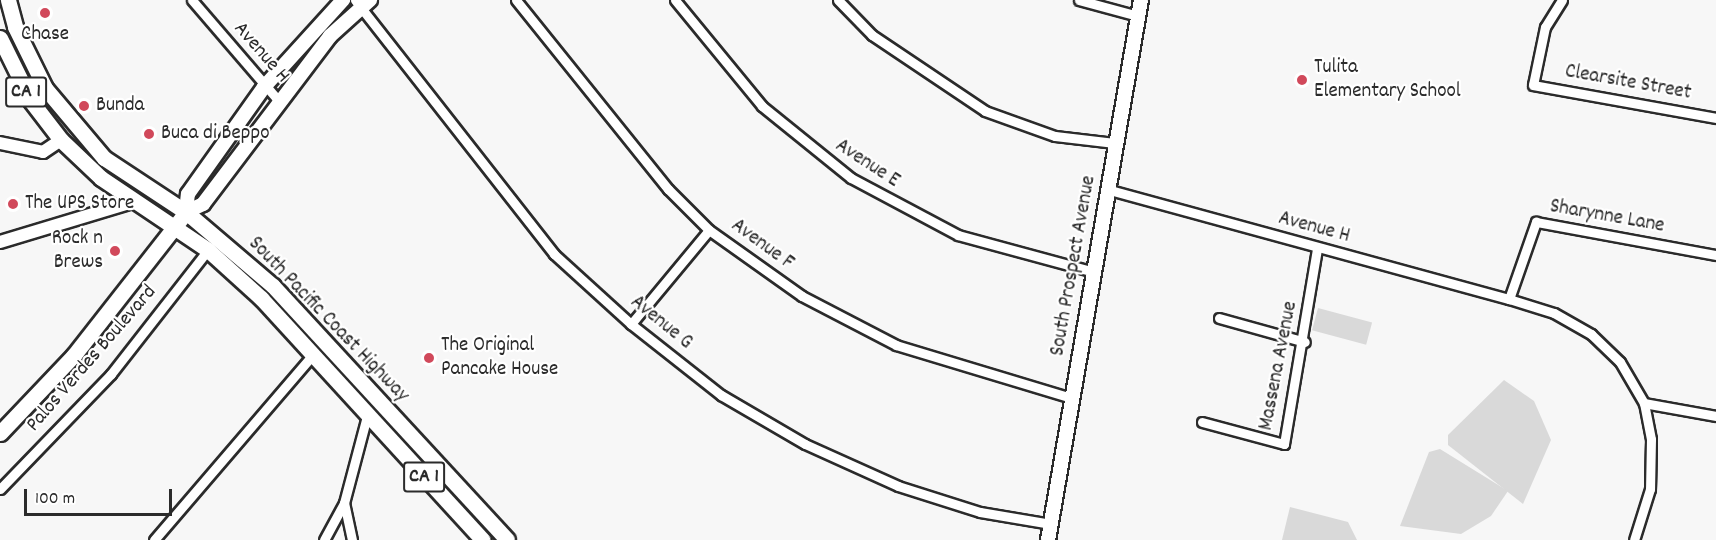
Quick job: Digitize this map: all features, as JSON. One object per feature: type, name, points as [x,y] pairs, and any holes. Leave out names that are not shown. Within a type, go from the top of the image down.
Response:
[{"type":"main road","name":"South Pacific Coast Highway","points":[[8,0],[15,27],[45,88],[104,158],[186,212],[273,286],[365,414],[483,540]]},
{"type":"main road","name":"Palos Verdes Boulevard","points":[[186,212],[188,194],[264,87],[343,0]]},
{"type":"main road","name":"South Prospect Avenue","points":[[1048,540],[1141,0]]},
{"type":"main road","name":"Palos Verdes Boulevard","points":[[0,433],[94,331],[186,212],[203,204],[279,101],[362,3]]},
{"type":"main road","name":"South Pacific Coast Highway","points":[[0,38],[31,101],[62,140],[101,178],[175,225],[208,250],[318,348],[379,403],[507,540]]},
{"type":"main road","points":[[62,140],[72,136],[95,159],[104,158]]},
{"type":"street","name":"Avenue H","points":[[192,0],[264,87],[279,101]]},
{"type":"street","name":"Avenue F","points":[[516,0],[630,148],[709,230],[802,297],[896,345],[1072,398]]},
{"type":"street","name":"Avenue E","points":[[675,0],[762,106],[851,178],[958,235],[1094,272]]},
{"type":"street","points":[[838,0],[872,35],[985,111],[1055,136],[1115,143]]},
{"type":"street","points":[[1079,0],[1138,16]]},
{"type":"street","name":"Clearsite Street","points":[[1562,0],[1545,27],[1533,85],[1716,118]]},
{"type":"street","name":"Avenue G","points":[[362,3],[554,254],[631,324],[722,395],[805,444],[898,486],[980,512],[1051,525]]},
{"type":"street","points":[[0,143],[43,152],[62,140]]},
{"type":"street","name":"Avenue H","points":[[1110,190],[1509,299],[1554,313],[1591,334],[1620,362],[1644,403],[1651,439],[1650,489],[1634,540]]},
{"type":"street","points":[[0,242],[136,201]]},
{"type":"street","name":"Sharynne Lane","points":[[1509,299],[1536,222],[1716,255]]},
{"type":"street","points":[[631,324],[709,230]]},
{"type":"street","name":"Massena Avenue","points":[[1202,422],[1284,444],[1305,342],[1317,248]]},
{"type":"street","name":"Palos Verdes Boulevard","points":[[0,489],[111,374],[208,250]]},
{"type":"street","points":[[1219,318],[1305,342]]},
{"type":"street","points":[[154,540],[318,348]]},
{"type":"street","points":[[324,540],[344,503],[365,414],[379,403]]},
{"type":"street","points":[[1644,403],[1716,417]]},
{"type":"street","points":[[344,503],[352,540]]},
{"type":"shaded area","points":[[1318,308],[1372,322],[1366,345],[1312,330]]},
{"type":"shaded area","points":[[1504,380],[1534,401],[1551,440],[1523,504],[1448,445],[1448,435]]},
{"type":"shaded area","points":[[1440,449],[1508,491],[1491,516],[1461,534],[1400,526],[1429,452]]},
{"type":"shaded area","points":[[1290,507],[1348,522],[1357,540],[1282,540]]},
{"type":"place","name":"Chase","points":[[45,13]]},
{"type":"place","name":"Tulita Elementary School","points":[[1302,80]]},
{"type":"place","name":"Bunda","points":[[84,106]]},
{"type":"place","name":"Buca di Beppo","points":[[149,134]]},
{"type":"place","name":"The UPS Store","points":[[13,204]]},
{"type":"place","name":"Rock n Brews","points":[[115,251]]},
{"type":"place","name":"The Original Pancake House","points":[[429,358]]}]
